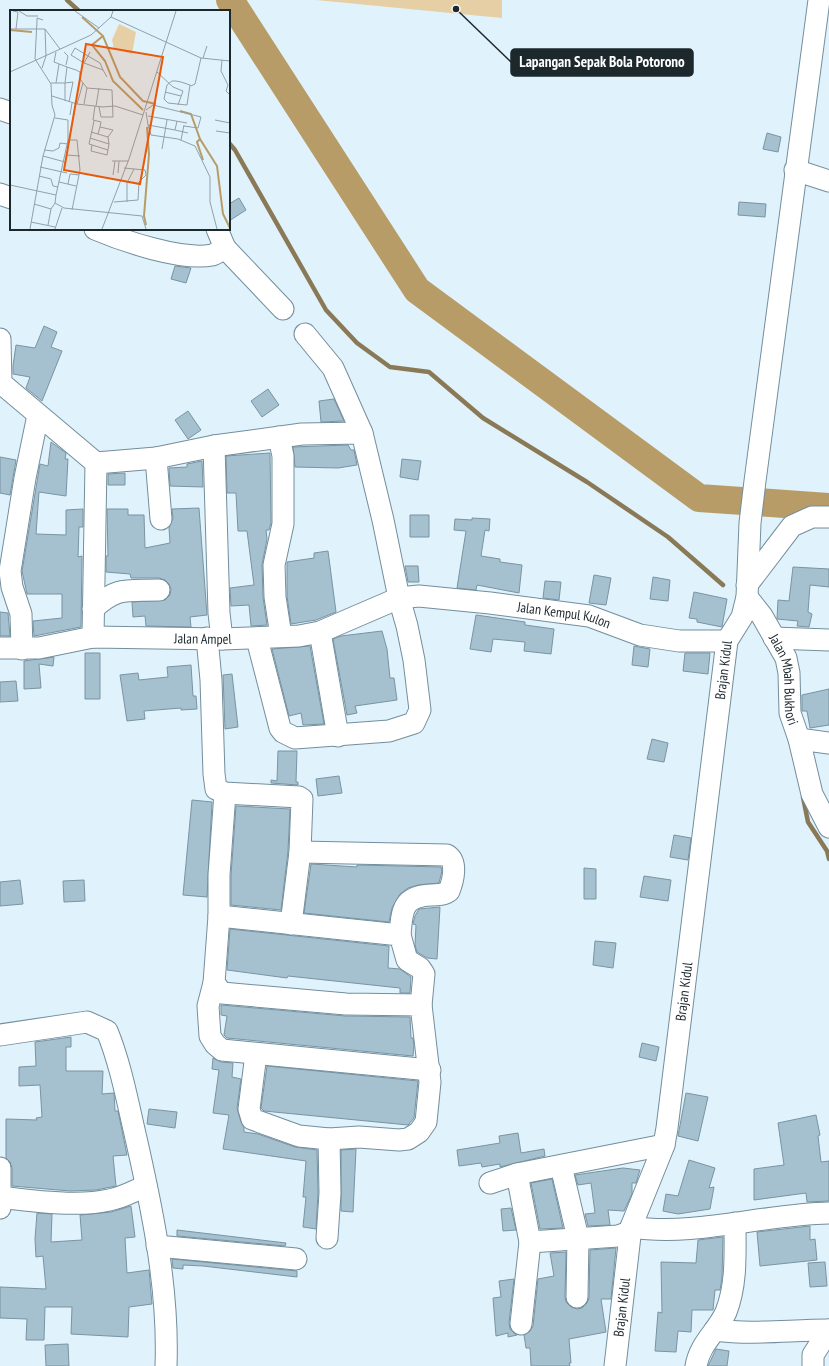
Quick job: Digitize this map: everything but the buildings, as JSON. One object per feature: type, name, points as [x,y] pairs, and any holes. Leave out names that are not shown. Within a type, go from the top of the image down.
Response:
[{"type":"street","points":[[746,600],[750,524],[755,481],[795,170],[819,0]]},
{"type":"street","points":[[0,109],[10,113]]},
{"type":"street","points":[[795,170],[829,181]]},
{"type":"street","points":[[0,194],[10,198]]},
{"type":"street","points":[[98,230],[128,242],[158,250],[192,255],[212,255],[225,248]]},
{"type":"street","points":[[217,230],[225,248],[283,309]]},
{"type":"street","points":[[257,638],[280,728],[283,732],[295,738],[389,731],[414,723],[418,717],[420,710],[414,660],[362,433],[334,368],[305,334]]},
{"type":"street","points":[[0,339],[0,384],[96,463],[156,458],[214,446],[302,434],[362,433]]},
{"type":"street","points":[[22,649],[21,614],[12,587],[10,571],[24,485],[38,414]]},
{"type":"street","points":[[279,437],[283,456],[283,524],[274,565],[275,597],[281,636]]},
{"type":"street","points":[[214,446],[219,613],[214,639],[211,680],[214,774],[216,789],[225,793],[300,797],[302,799],[303,808],[300,852],[291,924]]},
{"type":"street","points":[[156,458],[161,520]]},
{"type":"street","points":[[93,637],[96,463]]},
{"type":"street","name":"Brajan Kidul","points":[[616,1366],[631,1229],[664,1145],[727,640],[746,600],[792,526],[812,517],[829,517]]},
{"type":"street","points":[[93,609],[106,596],[120,591],[159,590]]},
{"type":"street","name":"Jalan Kempul Kulon","points":[[399,598],[419,596],[490,603],[589,616],[640,635],[679,641],[727,640]]},
{"type":"street","name":"Jalan Ampel","points":[[0,648],[39,648],[93,637],[214,639],[257,638],[320,632],[399,598]]},
{"type":"street","name":"Jalan Mbah Bukhori","points":[[746,600],[762,616],[786,658],[789,674],[790,714],[800,739],[829,742]]},
{"type":"street","points":[[320,632],[338,736]]},
{"type":"street","points":[[774,638],[829,640]]},
{"type":"street","points":[[800,739],[812,794],[829,827]]},
{"type":"street","points":[[225,793],[219,875],[219,916],[214,983],[208,1006],[208,1026],[210,1036],[215,1044],[222,1050],[430,1070]]},
{"type":"street","points":[[256,1054],[249,1109],[252,1119],[299,1136],[329,1138],[359,1137],[399,1140],[408,1139],[419,1132],[426,1122],[430,1070],[422,1005],[424,974],[420,968],[407,960],[400,935],[402,910],[410,899],[426,895],[446,894],[449,892],[454,867],[451,857],[447,855],[300,852]]},
{"type":"street","points":[[219,916],[400,935]]},
{"type":"street","points":[[214,983],[222,992],[346,1004],[422,1005]]},
{"type":"street","points":[[0,1035],[87,1022],[106,1031],[113,1045],[127,1100],[146,1186],[157,1246],[167,1331],[166,1366]]},
{"type":"street","points":[[327,1238],[330,1193],[329,1138]]},
{"type":"street","points":[[490,1183],[517,1174],[664,1145]]},
{"type":"street","points":[[561,1166],[578,1238],[577,1297]]},
{"type":"street","points":[[0,1168],[0,1202],[108,1201],[146,1186]]},
{"type":"street","points":[[517,1174],[530,1242],[521,1324]]},
{"type":"street","points":[[530,1242],[618,1236],[631,1229],[649,1230],[829,1213]]},
{"type":"street","points":[[696,1366],[703,1344],[715,1330],[725,1314],[732,1293],[735,1223]]},
{"type":"street","points":[[157,1246],[296,1260]]},
{"type":"street","points":[[715,1330],[740,1333],[790,1330],[829,1330]]},
{"type":"street","points":[[813,1366],[814,1355],[829,1330]]},
{"type":"shaded area","points":[[316,0],[502,0],[502,18]]},
{"type":"waterway","points":[[67,0],[78,10]]},
{"type":"waterway","points":[[230,0],[417,290],[699,498],[829,507]]},
{"type":"waterway","points":[[230,144],[235,150],[326,310],[357,343],[390,367],[429,372],[483,418],[587,482],[668,537],[723,585]]},
{"type":"waterway","points":[[803,797],[808,822],[827,851],[829,859]]},
{"type":"place","name":"Lapangan Sepak Bola Potorono","points":[[456,9]]}]
